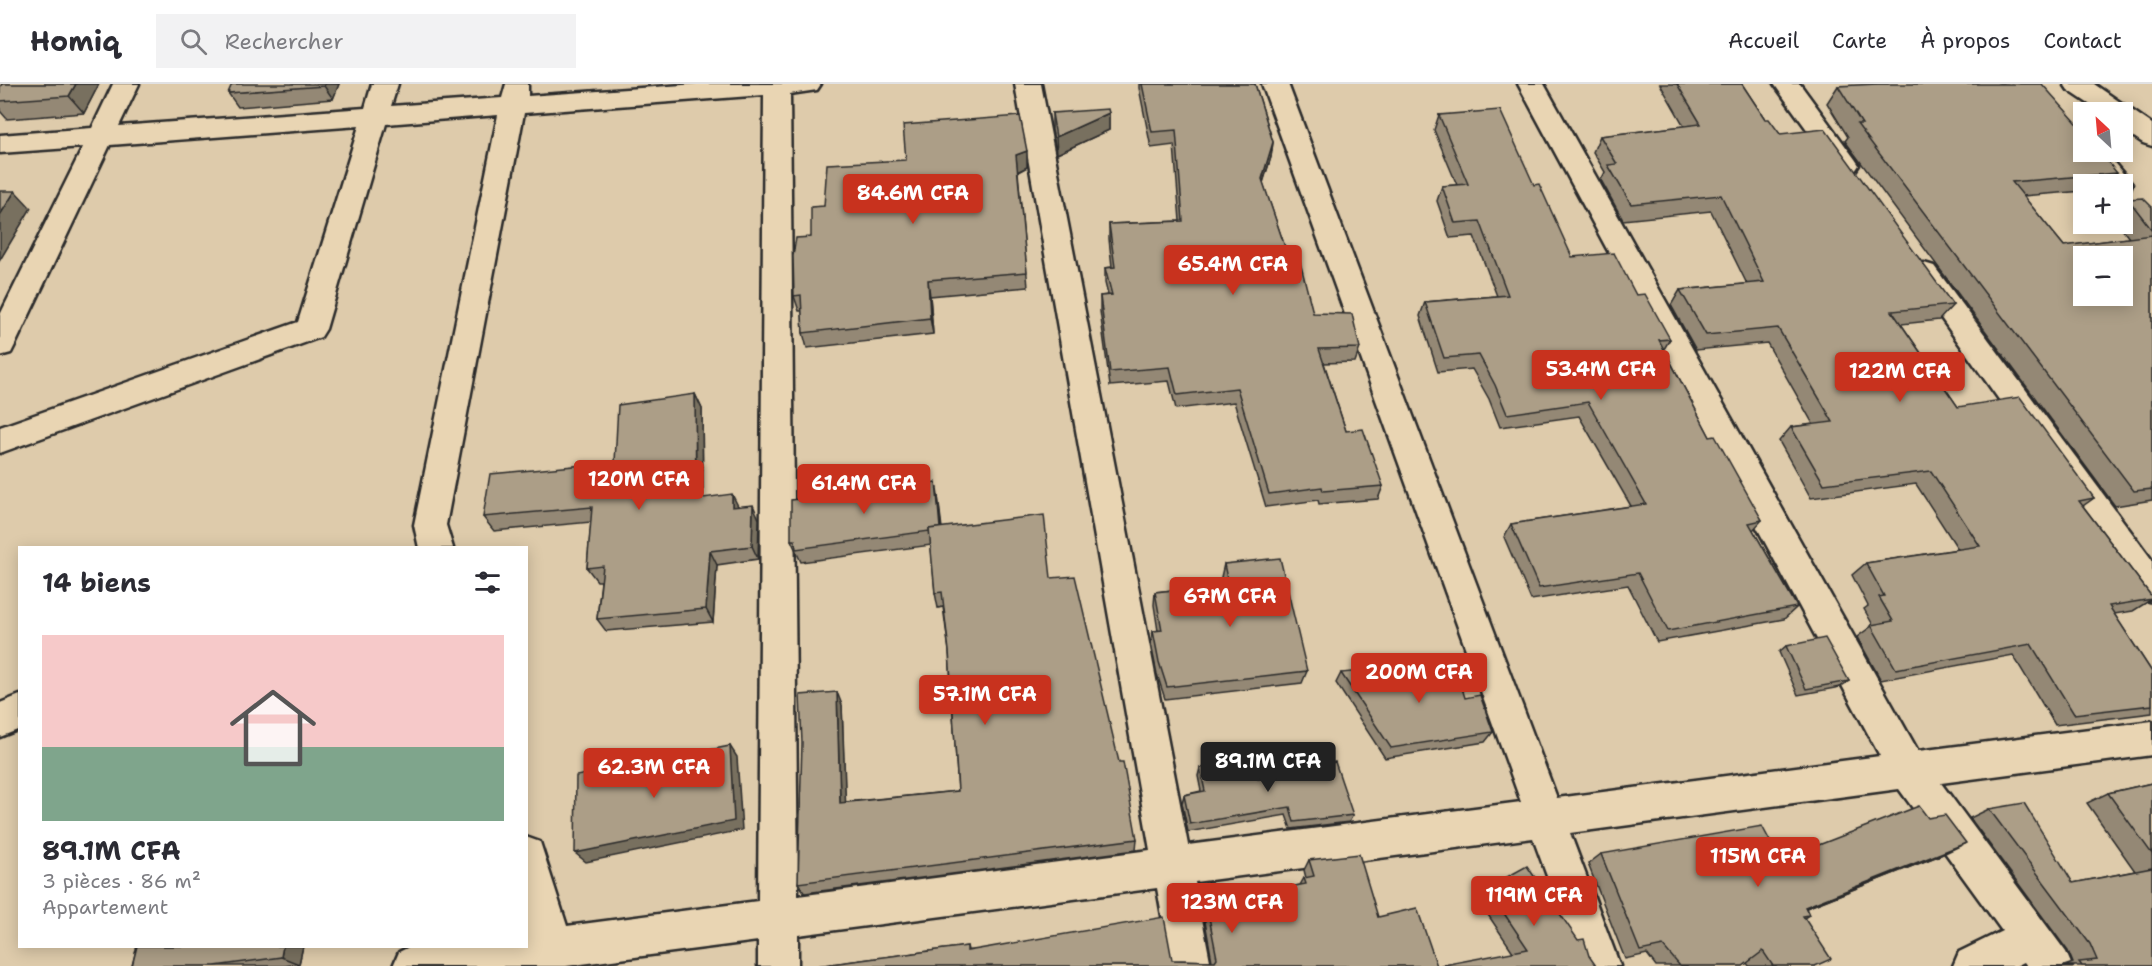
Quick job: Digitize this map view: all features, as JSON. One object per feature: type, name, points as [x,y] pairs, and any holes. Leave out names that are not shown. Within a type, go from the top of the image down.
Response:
[{"type":"street","points":[[0,345],[126,84]]},
{"type":"street","points":[[0,440],[311,329],[385,84]]},
{"type":"street","points":[[1028,84],[1191,966]]},
{"type":"street","points":[[1275,84],[1600,966]]},
{"type":"street","points":[[1531,84],[1908,770],[2041,952],[1973,966]]},
{"type":"street","points":[[1787,84],[1864,190]]},
{"type":"street","points":[[2078,84],[2104,102]]},
{"type":"street","points":[[0,144],[374,116],[515,95],[787,85],[778,966]]},
{"type":"street","points":[[431,546],[430,525],[515,95]]},
{"type":"street","points":[[2133,124],[2152,137]]},
{"type":"street","points":[[2099,162],[2110,174]]},
{"type":"street","points":[[1906,248],[2152,587]]},
{"type":"street","points":[[0,720],[18,713]]},
{"type":"street","points":[[412,966],[544,957],[778,918],[2152,738]]},
{"type":"street","points":[[528,866],[544,957]]},
{"type":"building","points":[[2,84],[76,84],[69,96],[0,101]]},
{"type":"building","points":[[232,84],[325,84],[324,86],[228,93]]},
{"type":"building","points":[[1142,84],[1255,84],[1273,142],[1262,179],[1286,250],[1297,250],[1313,313],[1352,314],[1360,348],[1319,349],[1346,431],[1363,429],[1383,486],[1323,491],[1322,487],[1269,494],[1237,388],[1177,395],[1170,367],[1110,372],[1100,296],[1112,295],[1105,268],[1115,267],[1109,224],[1183,221],[1176,130],[1152,132]]},
{"type":"building","points":[[1677,84],[1742,84],[1765,119],[1769,119],[1780,134],[1825,129],[1953,305],[1892,311],[1958,407],[2020,397],[2094,498],[2079,501],[2152,597],[2152,599],[2109,606],[2152,672],[2152,705],[2074,714],[2031,644],[1896,669],[1871,625],[1893,621],[1879,597],[1884,596],[1866,563],[1980,546],[1931,471],[1824,484],[1791,427],[1833,422],[1778,328],[1706,335],[1680,290],[1764,282],[1721,195],[1631,204],[1608,165],[1617,164],[1600,136],[1701,124]]},
{"type":"building","points":[[2042,84],[2073,119],[2073,162],[2108,162],[2117,173],[2073,174],[2073,177],[2012,182],[2064,246],[2152,235],[2152,489],[2134,491],[1857,124],[1862,124],[1838,86]]},
{"type":"building","points":[[1108,109],[1109,113],[1056,137],[1052,113]]},
{"type":"building","points":[[1500,110],[1534,185],[1539,184],[1572,257],[1614,253],[1636,295],[1645,294],[1670,339],[1659,340],[1710,437],[1715,436],[1762,520],[1749,523],[1797,607],[1668,631],[1638,573],[1539,588],[1511,524],[1646,504],[1588,402],[1507,414],[1479,355],[1444,358],[1425,302],[1508,295],[1480,221],[1455,223],[1442,186],[1468,184],[1439,115]]},
{"type":"building","points":[[1020,116],[1027,151],[1016,155],[1027,272],[928,280],[930,318],[803,333],[801,295],[794,296],[793,256],[796,238],[811,237],[811,207],[824,206],[827,164],[906,160],[903,125]]},
{"type":"building","points":[[0,191],[15,191],[0,215]]},
{"type":"building","points":[[2143,198],[2152,207],[2152,230],[2133,205],[2133,199]]},
{"type":"building","points":[[695,394],[696,499],[732,494],[732,507],[753,505],[752,546],[710,551],[706,609],[597,619],[603,566],[587,568],[592,507],[483,517],[490,474],[615,462],[618,405]]},
{"type":"building","points":[[936,482],[940,528],[796,549],[795,540],[791,540],[791,500]]},
{"type":"building","points":[[1044,515],[1051,578],[1075,576],[1119,762],[1123,762],[1137,839],[798,883],[802,743],[800,695],[837,692],[840,803],[958,791],[949,651],[942,592],[935,593],[929,529]]},
{"type":"building","points":[[1280,558],[1307,671],[1167,687],[1153,631],[1162,630],[1155,592],[1228,584],[1224,564]]},
{"type":"building","points":[[1825,638],[1849,681],[1806,689],[1786,646]]},
{"type":"building","points":[[1454,661],[1465,698],[1480,695],[1493,732],[1391,748],[1341,673]]},
{"type":"building","points":[[730,746],[734,821],[575,853],[576,776]]},
{"type":"building","points":[[1253,759],[1258,779],[1335,762],[1353,815],[1294,822],[1290,807],[1190,824],[1184,795],[1205,791],[1200,768]]},
{"type":"building","points":[[2152,783],[2152,854],[2108,793]]},
{"type":"building","points":[[2024,803],[2073,883],[2152,868],[2152,966],[2082,966],[2079,962],[2097,960],[2090,944],[1989,809]]},
{"type":"building","points":[[1919,806],[1928,818],[1945,815],[1966,843],[1805,907],[1809,915],[1803,916],[1831,959],[1815,966],[1773,966],[1763,951],[1743,966],[1680,966],[1663,946],[1640,951],[1601,854],[1762,826],[1780,860]]},
{"type":"building","points":[[1359,854],[1378,917],[1417,908],[1437,966],[816,966],[967,946],[967,951],[1164,917],[1172,960],[1215,961],[1217,958],[1207,907],[1266,897],[1264,892],[1306,884],[1304,878],[1314,876],[1309,860]]},
{"type":"building","points":[[1527,866],[1578,940],[1584,939],[1589,956],[1596,966],[1438,966],[1528,949],[1487,888]]},
{"type":"building","points":[[136,948],[283,948],[281,957],[215,966],[132,966]]},
{"type":"waterway","points":[[1203,900],[1209,927]]}]
